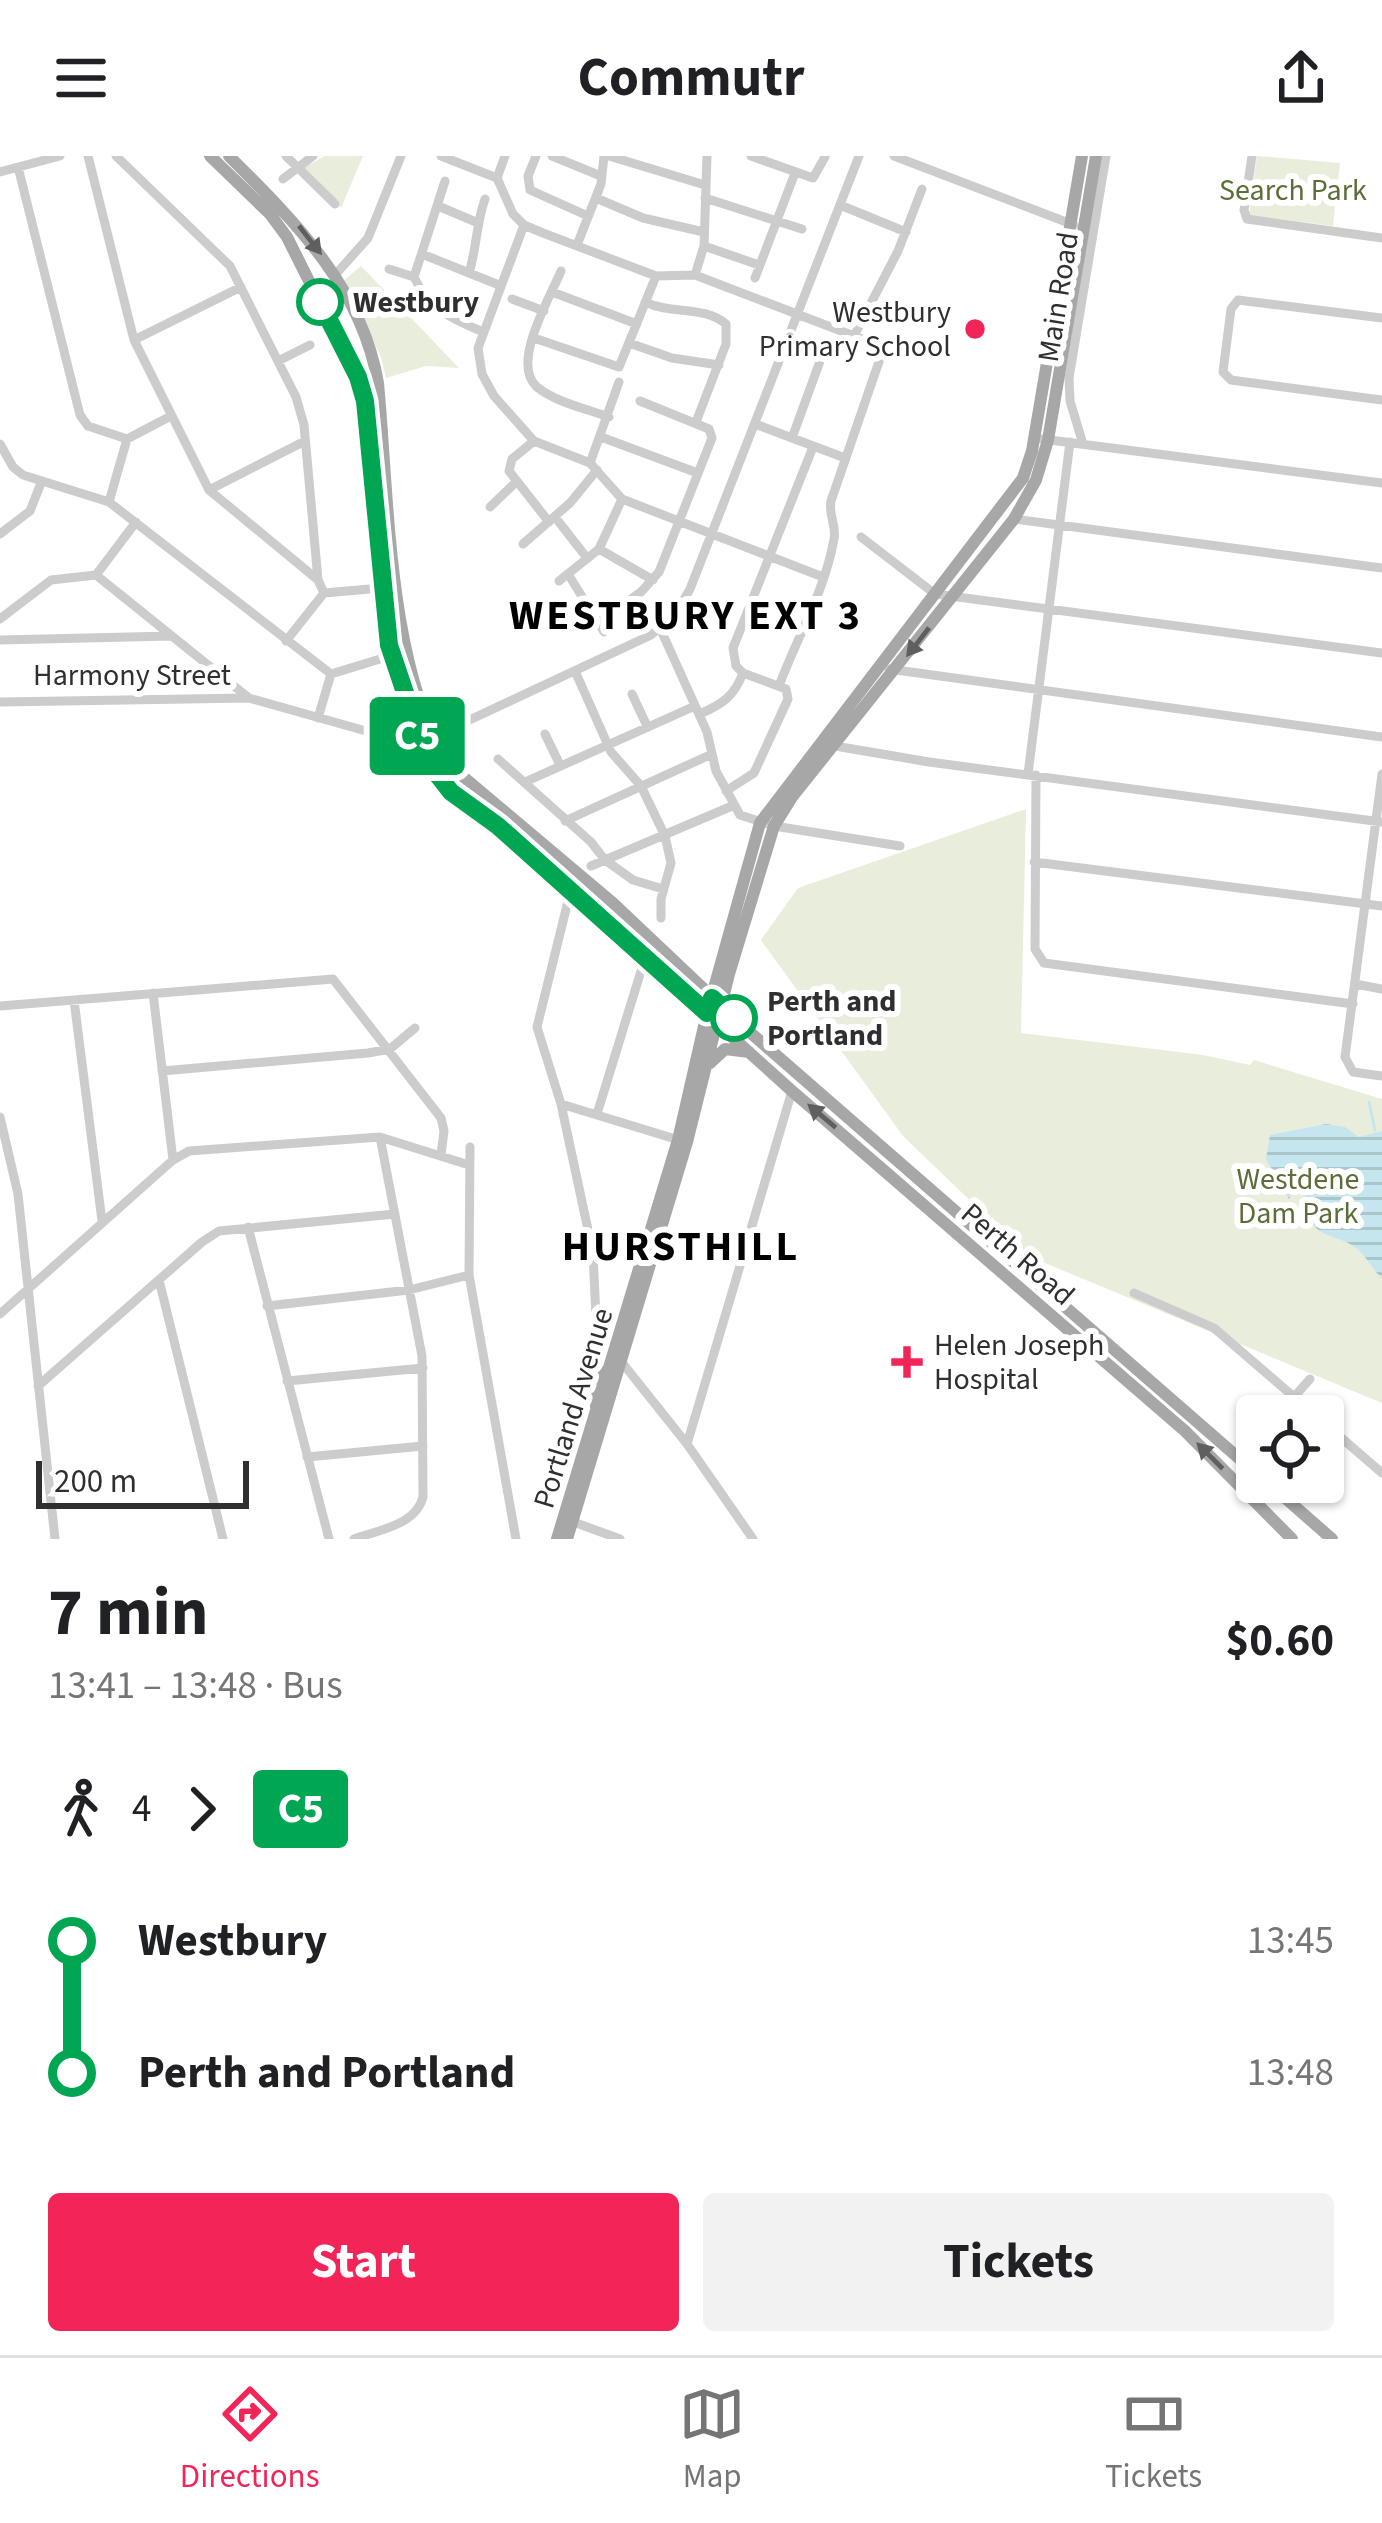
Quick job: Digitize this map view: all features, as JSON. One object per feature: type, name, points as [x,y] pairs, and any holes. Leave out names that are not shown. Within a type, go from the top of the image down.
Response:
[{"type":"main road","points":[[210,156],[287,237],[361,383],[388,636],[429,764],[451,792],[498,826],[645,958],[715,1010]]},
{"type":"main road","points":[[229,156],[304,232],[335,275],[363,332],[376,369],[400,614],[425,711],[448,764],[613,903],[684,971],[715,1010]]},
{"type":"main road","name":"Main Road","points":[[1041,439],[1077,226],[1082,156]]},
{"type":"main road","name":"Main Road","points":[[1077,226],[1096,156]]},
{"type":"main road","points":[[715,1010],[723,955],[767,825],[827,744],[954,597],[1013,519],[1036,480],[1041,439]]},
{"type":"main road","points":[[888,669],[935,595],[1019,486],[1041,439]]},
{"type":"main road","points":[[408,709],[406,725],[386,736],[429,764]]},
{"type":"main road","points":[[425,711],[457,725],[446,746],[448,764]]},
{"type":"main road","points":[[715,1010],[729,974],[767,825]]},
{"type":"main road","points":[[684,971],[708,969],[723,955]]},
{"type":"main road","points":[[729,974],[740,1024]]},
{"type":"main road","name":"Perth Road","points":[[715,1010],[740,1024],[1236,1456]]},
{"type":"main road","name":"Perth Road","points":[[715,1010],[792,1091],[1185,1431],[1292,1539]]},
{"type":"main road","name":"Portland Avenue","points":[[557,1539],[569,1520],[707,1067],[715,1010]]},
{"type":"main road","name":"Portland Avenue","points":[[683,1141],[715,1010]]},
{"type":"main road","points":[[707,1067],[725,1049],[750,1052]]},
{"type":"main road","points":[[596,1357],[596,1414]]},
{"type":"main road","name":"Portland Avenue","points":[[567,1539],[596,1414],[616,1366]]},
{"type":"main road","points":[[1291,1503],[1332,1539]]},
{"type":"street","points":[[0,172],[60,156]]},
{"type":"street","points":[[88,156],[134,340],[209,490],[318,580]]},
{"type":"street","points":[[116,156],[223,258],[300,406],[318,580],[324,593]]},
{"type":"street","points":[[286,156],[334,204]]},
{"type":"street","points":[[283,179],[313,156]]},
{"type":"street","points":[[335,275],[368,238],[401,156]]},
{"type":"street","points":[[441,156],[497,178]]},
{"type":"street","points":[[506,156],[497,178],[507,206],[524,225],[656,276],[694,275],[886,348],[829,512],[835,536],[823,577],[779,686]]},
{"type":"street","points":[[536,156],[528,176],[530,190],[588,216]]},
{"type":"street","points":[[552,156],[602,176]]},
{"type":"street","points":[[578,245],[606,156],[705,185]]},
{"type":"street","points":[[694,275],[704,246],[707,156]]},
{"type":"street","points":[[751,156],[813,178],[825,157]]},
{"type":"street","points":[[859,156],[686,599],[660,628],[726,791],[744,818],[900,846]]},
{"type":"street","points":[[894,156],[1077,226]]},
{"type":"street","name":"Main Road","points":[[1077,443],[1068,385],[1106,156]]},
{"type":"street","points":[[1252,156],[1244,210],[1247,219],[1382,238]]},
{"type":"street","points":[[18,167],[80,415],[88,426],[127,439],[171,416]]},
{"type":"street","points":[[755,278],[795,172]]},
{"type":"street","points":[[414,277],[445,181]]},
{"type":"street","points":[[854,336],[922,189]]},
{"type":"street","points":[[705,198],[802,229]]},
{"type":"street","points":[[596,199],[644,218],[704,232]]},
{"type":"street","points":[[469,273],[479,237],[476,222],[485,200]]},
{"type":"street","points":[[438,206],[476,222]]},
{"type":"street","points":[[840,206],[906,232]]},
{"type":"street","points":[[524,225],[481,331],[478,356],[487,387],[534,441],[593,467],[622,499],[823,577]]},
{"type":"street","points":[[704,246],[759,265]]},
{"type":"street","points":[[422,254],[499,285]]},
{"type":"street","points":[[389,269],[414,277],[442,313],[481,331]]},
{"type":"street","points":[[561,271],[525,359],[530,379],[544,392],[609,417]]},
{"type":"street","points":[[534,338],[610,366],[622,364],[656,276]]},
{"type":"street","points":[[134,340],[241,286]]},
{"type":"street","points":[[552,292],[637,324]]},
{"type":"street","points":[[512,299],[544,311]]},
{"type":"street","points":[[1382,318],[1238,300],[1232,304],[1223,372],[1228,379],[1382,400]]},
{"type":"street","points":[[645,302],[724,320],[728,332],[696,422]]},
{"type":"street","points":[[792,438],[827,342]]},
{"type":"street","points":[[629,344],[672,358],[718,365]]},
{"type":"street","points":[[278,361],[310,345]]},
{"type":"street","points":[[524,544],[577,496],[593,467],[619,382]]},
{"type":"street","points":[[622,499],[599,548],[564,578],[603,627],[653,580],[712,435],[696,422],[640,401]]},
{"type":"street","points":[[755,424],[845,458]]},
{"type":"street","points":[[601,437],[695,472]]},
{"type":"street","points":[[109,502],[127,439]]},
{"type":"street","points":[[1041,439],[1382,483]]},
{"type":"street","points":[[209,490],[305,441]]},
{"type":"street","points":[[534,441],[510,463],[509,471],[587,558]]},
{"type":"street","points":[[1077,443],[1060,526],[1038,692],[1032,775],[1036,954],[1047,965],[1353,1004]]},
{"type":"street","points":[[2,447],[13,467],[41,483],[109,502],[331,674]]},
{"type":"street","points":[[726,791],[756,769],[787,704],[788,692],[736,666],[733,648],[813,447]]},
{"type":"street","points":[[490,507],[516,482]]},
{"type":"street","points":[[0,534],[30,512],[41,483]]},
{"type":"street","points":[[1013,519],[1382,568]]},
{"type":"street","points":[[0,619],[51,580],[95,574],[136,522]]},
{"type":"street","points":[[861,537],[935,595],[1382,652]]},
{"type":"street","points":[[599,548],[653,580]]},
{"type":"street","points":[[95,574],[249,698]]},
{"type":"street","points":[[286,640],[324,593],[370,589]]},
{"type":"street","name":"Harmony Street","points":[[0,702],[249,698],[386,736],[417,737],[457,725],[660,628]]},
{"type":"street","points":[[0,640],[172,636]]},
{"type":"street","points":[[331,674],[380,659]]},
{"type":"street","points":[[888,669],[1382,737]]},
{"type":"street","points":[[575,671],[616,760],[641,786],[665,836],[671,863],[663,889],[662,918]]},
{"type":"street","points":[[525,782],[647,726],[730,698],[743,673]]},
{"type":"street","points":[[318,718],[331,674]]},
{"type":"street","points":[[632,694],[647,726]]},
{"type":"street","points":[[545,734],[560,765]]},
{"type":"street","points":[[827,744],[1379,821]]},
{"type":"street","points":[[565,821],[712,754]]},
{"type":"street","points":[[498,759],[605,860],[633,880],[663,889]]},
{"type":"street","points":[[1382,773],[1345,1057],[1352,1072],[1382,1076]]},
{"type":"street","points":[[591,866],[733,806]]},
{"type":"street","points":[[1034,862],[1382,906]]},
{"type":"street","points":[[570,892],[538,1034],[561,1104],[592,1252],[596,1357],[616,1366],[687,1444],[753,1539]]},
{"type":"street","points":[[563,928],[578,917],[598,917]]},
{"type":"street","points":[[596,1114],[645,958]]},
{"type":"street","points":[[0,1006],[333,979],[441,1118],[441,1155]]},
{"type":"street","points":[[1355,984],[1382,988]]},
{"type":"street","points":[[153,994],[172,1160]]},
{"type":"street","points":[[74,1000],[102,1221]]},
{"type":"street","points":[[162,1071],[390,1048],[416,1028]]},
{"type":"street","points":[[687,1444],[792,1091]]},
{"type":"street","points":[[561,1104],[683,1141]]},
{"type":"street","points":[[0,1117],[17,1184],[55,1539]]},
{"type":"street","points":[[354,1539],[417,1514],[422,1497],[423,1368],[380,1137]]},
{"type":"street","points":[[0,1314],[172,1160],[196,1150],[380,1137],[469,1166]]},
{"type":"street","points":[[470,1147],[469,1275],[516,1539]]},
{"type":"street","points":[[38,1386],[211,1235],[248,1227],[395,1214]]},
{"type":"street","points":[[248,1227],[329,1539]]},
{"type":"street","points":[[267,1306],[409,1290],[469,1275]]},
{"type":"street","points":[[159,1280],[223,1539]]},
{"type":"street","points":[[1134,1293],[1214,1328],[1292,1395]]},
{"type":"street","points":[[287,1381],[423,1368]]},
{"type":"street","points":[[1296,1395],[1310,1379]]},
{"type":"street","points":[[1344,1440],[1382,1473]]},
{"type":"street","points":[[307,1457],[423,1446]]},
{"type":"street","points":[[569,1520],[620,1539]]},
{"type":"green space","points":[[325,156],[363,156],[341,208],[303,168]]},
{"type":"green space","name":"Search Park","points":[[1257,156],[1340,163],[1333,226],[1249,215]]},
{"type":"green space","points":[[361,266],[459,368],[426,366],[386,378],[381,357],[343,281]]},
{"type":"green space","name":"Westdene Dam Park","points":[[1026,809],[1021,1033],[1250,1065],[1254,1060],[1382,1099],[1382,1403],[1028,1256],[903,1136],[761,940],[798,888]]},
{"type":"water","points":[[1326,1124],[1345,1127],[1359,1137],[1382,1131],[1382,1278],[1356,1248],[1314,1226],[1305,1207],[1309,1201],[1297,1186],[1289,1199],[1266,1159],[1270,1135]]},
{"type":"waterway","points":[[1369,1102],[1375,1130]]},
{"type":"bus line","name":"C5","points":[[320,302],[365,401],[389,645],[429,764],[451,792],[483,813],[707,1013],[712,998],[734,1018]]},
{"type":"place","name":"Westbury","points":[[320,302]]},
{"type":"place","name":"Westbury Primary School","points":[[975,329]]},
{"type":"place","name":"Perth and Portland","points":[[734,1018]]},
{"type":"place","name":"Helen Joseph Hospital","points":[[907,1362]]},
{"type":"district","name":"WESTBURY EXT 3","points":[[686,614]]},
{"type":"district","name":"HURSTHILL","points":[[681,1245]]}]
